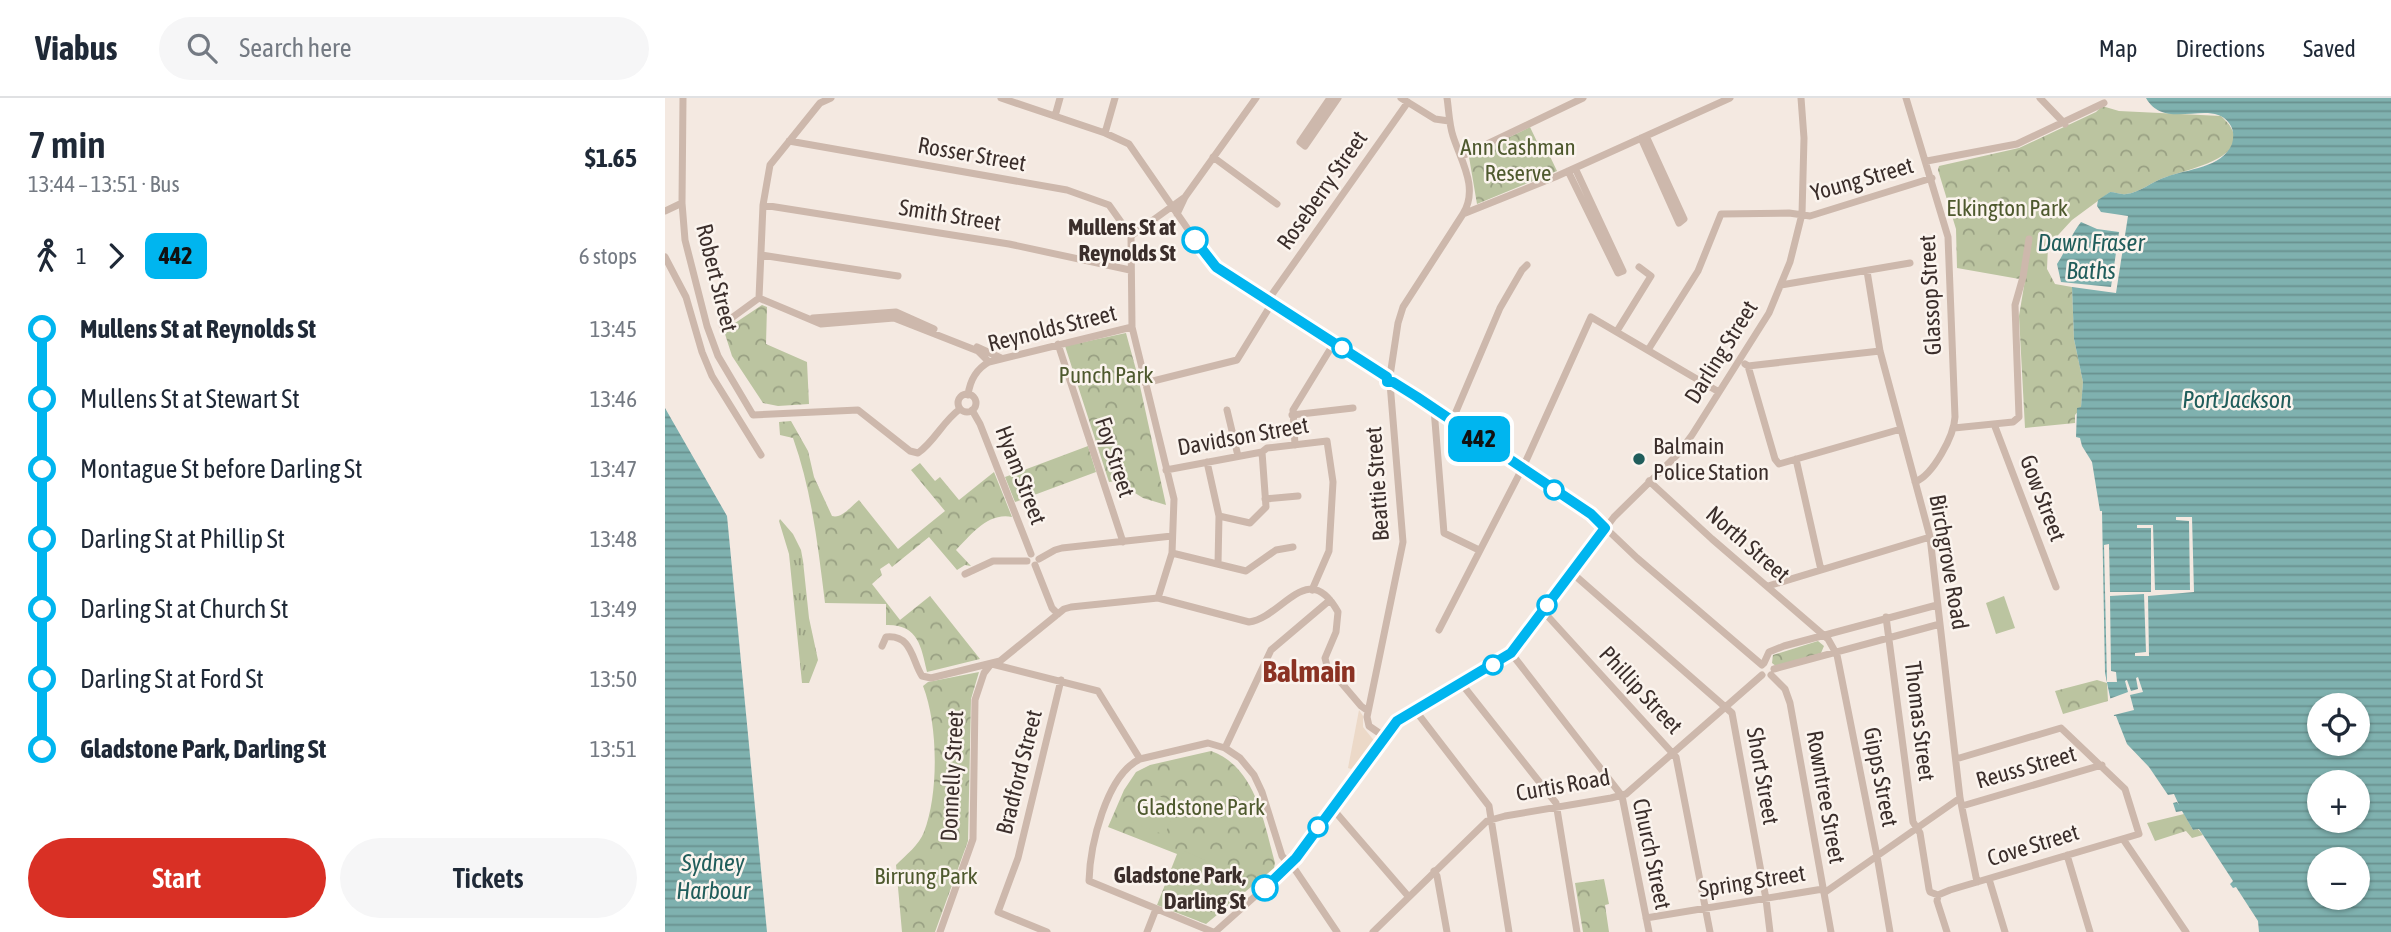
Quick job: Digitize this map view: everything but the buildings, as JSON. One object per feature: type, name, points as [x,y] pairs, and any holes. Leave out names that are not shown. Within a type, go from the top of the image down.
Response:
[{"type":"street","name":"Robert Street","points":[[683,98],[685,240],[707,326],[723,367],[753,415],[858,410],[911,451],[918,453],[960,409]]},
{"type":"street","points":[[759,298],[763,205],[770,165],[820,103],[831,98]]},
{"type":"street","points":[[1001,98],[1125,142],[1132,148],[1212,264],[1591,514],[1763,664],[1770,664],[1772,672]]},
{"type":"street","points":[[1055,116],[1060,98]]},
{"type":"street","points":[[1105,133],[1115,98]]},
{"type":"street","points":[[1177,214],[1185,197],[1255,98]]},
{"type":"street","points":[[1330,98],[1327,108],[1305,146],[1300,142],[1327,108],[1338,98]]},
{"type":"street","name":"Beattie Street","points":[[1368,711],[1403,542],[1390,379],[1398,323],[1403,307],[1463,214],[1469,197],[1466,169],[1452,134],[1447,98]]},
{"type":"street","points":[[1462,156],[1583,98]]},
{"type":"street","points":[[1463,214],[1730,98]]},
{"type":"street","name":"Darling Street","points":[[1214,932],[1290,865],[1397,721],[1511,653],[1605,528],[1684,446],[1769,313],[1796,243],[1802,214],[1804,138],[1801,98]]},
{"type":"street","name":"Glassop Street","points":[[1906,98],[1948,237],[1954,428]]},
{"type":"street","points":[[2039,98],[2064,124]]},
{"type":"street","points":[[1405,100],[1439,121],[1450,121]]},
{"type":"street","name":"Roseberry Street","points":[[1145,383],[1237,360],[1270,302],[1405,100]]},
{"type":"street","points":[[1927,161],[2017,144],[2104,103]]},
{"type":"street","points":[[1644,137],[1668,193]]},
{"type":"street","name":"Rosser Street","points":[[789,141],[1067,190],[1109,205],[1131,236]]},
{"type":"street","points":[[1213,158],[1277,204]]},
{"type":"street","points":[[1571,169],[1609,247]]},
{"type":"street","name":"Young Street","points":[[1648,350],[1698,271],[1721,214],[1810,216],[1932,178]]},
{"type":"street","points":[[1131,236],[1185,197]]},
{"type":"street","points":[[665,211],[683,203]]},
{"type":"street","name":"Smith Street","points":[[763,205],[1009,244],[1130,270]]},
{"type":"street","name":"Reynolds Street","points":[[968,394],[976,372],[989,362],[1132,327],[1131,236]]},
{"type":"street","points":[[1915,482],[1927,474],[1954,428],[2013,422],[2018,419],[2020,412],[2016,300],[2029,239]]},
{"type":"street","points":[[761,255],[898,276]]},
{"type":"street","points":[[665,257],[686,297],[712,376],[761,455]]},
{"type":"street","points":[[1781,285],[1910,264]]},
{"type":"street","points":[[1452,421],[1500,309],[1527,265]]},
{"type":"street","points":[[1617,331],[1651,276],[1639,267]]},
{"type":"street","name":"Birchgrove Road","points":[[1867,271],[1880,351],[1930,537],[1961,802],[1977,882]]},
{"type":"street","points":[[759,298],[821,324],[895,315],[1002,358]]},
{"type":"street","points":[[722,325],[759,298]]},
{"type":"street","points":[[895,315],[978,351],[989,362]]},
{"type":"street","points":[[1439,629],[1522,468],[1591,317],[1719,392]]},
{"type":"street","points":[[1132,327],[1174,499],[1172,553],[1159,598]]},
{"type":"street","points":[[1295,445],[1292,415],[1335,343]]},
{"type":"street","name":"Foy Street","points":[[1058,344],[1123,542]]},
{"type":"street","points":[[1748,366],[1880,351]]},
{"type":"street","points":[[1739,360],[1748,366],[1775,459],[1779,464],[1901,429]]},
{"type":"street","points":[[968,394],[976,401],[972,410],[967,412],[960,409],[959,400],[968,394]]},
{"type":"street","points":[[1292,415],[1353,408]]},
{"type":"street","points":[[1434,409],[1444,533],[1479,550]]},
{"type":"street","name":"Hyam Street","points":[[972,410],[981,424],[1029,557]]},
{"type":"street","points":[[1227,410],[1238,456]]},
{"type":"street","name":"Gow Street","points":[[1994,424],[2056,587]]},
{"type":"street","name":"Davidson Street","points":[[1167,470],[1262,452],[1267,448],[1327,441],[1333,482],[1329,551],[1311,590]]},
{"type":"street","points":[[1262,452],[1266,503]]},
{"type":"street","points":[[1796,459],[1821,570]]},
{"type":"street","points":[[1207,462],[1219,516],[1218,564]]},
{"type":"street","name":"North Street","points":[[1649,481],[1822,635]]},
{"type":"street","points":[[1219,516],[1249,523],[1266,503],[1298,496]]},
{"type":"street","points":[[1037,562],[1062,548],[1172,536]]},
{"type":"street","points":[[1768,586],[1930,537]]},
{"type":"street","points":[[1172,553],[1246,571],[1276,550],[1293,547]]},
{"type":"street","points":[[965,574],[993,561],[1036,554],[1052,608],[1058,614]]},
{"type":"street","name":"Short Street","points":[[1571,572],[1732,713],[1770,932]]},
{"type":"street","points":[[882,646],[886,637],[891,636],[906,643],[913,651],[919,672],[926,678],[1007,657],[1058,614],[1071,607],[1159,598],[1249,622],[1258,620],[1295,593],[1311,590],[1324,594],[1330,600],[1338,617],[1336,632],[1326,653],[1326,663],[1368,711],[1369,726],[1385,737]]},
{"type":"street","points":[[1225,748],[1271,650],[1330,600]]},
{"type":"street","points":[[1937,605],[1769,652],[1760,670],[1762,675],[1940,624]]},
{"type":"street","name":"Phillip Street","points":[[1543,611],[1673,752],[1678,762],[1710,932]]},
{"type":"street","name":"Thomas Street","points":[[1887,617],[1913,822],[1920,833],[1929,889],[1938,895],[1937,901],[1947,932]]},
{"type":"street","name":"Gipps Street","points":[[1822,635],[1828,639],[1837,655],[1890,932]]},
{"type":"street","name":"Church Street","points":[[1511,653],[1622,796],[1649,932]]},
{"type":"street","points":[[991,663],[1098,691],[1140,759]]},
{"type":"street","name":"Donnelly Street","points":[[940,932],[973,839],[975,700],[984,673],[991,663]]},
{"type":"street","name":"Rowntree Street","points":[[1772,672],[1785,689],[1790,703],[1831,932]]},
{"type":"street","name":"Curtis Road","points":[[1373,932],[1481,825],[1491,819],[1622,796],[1762,675]]},
{"type":"street","name":"Bradford Street","points":[[1020,921],[998,912],[1018,858],[1061,680]]},
{"type":"street","points":[[1461,683],[1557,807],[1577,932]]},
{"type":"street","points":[[1415,710],[1487,802],[1509,932]]},
{"type":"street","points":[[1956,759],[2061,728],[2102,765]]},
{"type":"street","points":[[1214,932],[1089,881],[1097,831],[1107,802],[1120,778],[1131,765],[1140,759],[1208,743],[1225,748],[1240,758],[1254,775],[1267,806],[1282,856],[1338,932]]},
{"type":"street","name":"Reuss Street","points":[[1961,802],[2102,765]]},
{"type":"street","name":"Cove Street","points":[[1938,895],[2139,834],[2125,789],[2102,765]]},
{"type":"street","name":"Spring Street","points":[[1646,918],[1824,891],[1917,828],[1961,802]]},
{"type":"street","points":[[1332,808],[1408,896]]},
{"type":"street","points":[[2123,839],[2186,932]]},
{"type":"street","points":[[2067,855],[2090,932]]},
{"type":"street","points":[[1434,871],[1447,932]]},
{"type":"street","points":[[1989,879],[2005,932]]},
{"type":"street","points":[[1147,932],[1156,909]]},
{"type":"street","points":[[1016,932],[1020,921],[1048,932]]},
{"type":"green space","name":"Elkington Park","points":[[2102,106],[2119,111],[2221,116],[2232,129],[2234,141],[2229,150],[2206,164],[2161,179],[2131,193],[2110,192],[2072,220],[2048,246],[2047,269],[2055,284],[2072,287],[2074,339],[2083,382],[2081,408],[2075,415],[2075,423],[2025,428],[2019,316],[2025,280],[1957,268],[1956,229],[1938,170],[1939,166],[2019,148],[2096,112]]},
{"type":"green space","name":"Ann Cashman Reserve","points":[[1530,127],[1540,148],[1545,146],[1557,171],[1477,204],[1469,157]]},
{"type":"green space","points":[[762,305],[767,307],[766,344],[807,362],[809,404],[778,406],[763,403],[732,356],[725,334],[735,323]]},
{"type":"green space","name":"Punch Park","points":[[1126,333],[1166,505],[1143,498],[1116,481],[1109,482],[1065,346]]},
{"type":"green space","points":[[791,421],[808,451],[814,477],[832,516],[843,514],[859,500],[898,549],[945,511],[911,470],[920,463],[935,481],[940,477],[959,500],[994,472],[1012,517],[1003,516],[988,521],[956,550],[971,566],[965,565],[957,570],[929,537],[892,567],[889,563],[880,569],[882,575],[872,584],[900,620],[930,596],[980,659],[927,672],[916,638],[905,628],[886,625],[886,604],[825,603],[813,519],[800,458],[793,438],[780,435],[779,422]]},
{"type":"green space","points":[[1088,446],[1096,472],[1015,502],[1005,477]]},
{"type":"green space","points":[[780,519],[793,534],[803,561],[809,618],[818,660],[809,683],[802,683],[789,554]]},
{"type":"green space","points":[[2004,596],[2015,628],[1996,634],[1986,603]]},
{"type":"green space","points":[[1818,641],[1824,646],[1821,653],[1777,667],[1772,663],[1773,655]]},
{"type":"green space","name":"Birrung Park","points":[[979,672],[971,699],[968,841],[935,932],[902,932],[896,865],[922,837],[929,816],[934,779],[932,719],[923,686],[928,682]]},
{"type":"green space","points":[[2097,680],[2107,683],[2108,701],[2063,714],[2055,691]]},
{"type":"green space","name":"Gladstone Park","points":[[1211,751],[1226,759],[1248,783],[1262,814],[1275,863],[1274,868],[1206,924],[1157,905],[1177,854],[1108,827],[1124,790],[1136,772],[1150,765]]},
{"type":"green space","points":[[1143,790],[1177,803],[1165,835],[1131,822]]},
{"type":"green space","points":[[2184,814],[2193,830],[2198,829],[2203,835],[2192,838],[2186,831],[2155,841],[2147,823]]},
{"type":"green space","points":[[1184,851],[1214,864],[1207,881],[1177,868]]},
{"type":"green space","points":[[1604,879],[1609,904],[1605,905],[1609,932],[1583,932],[1575,883]]},
{"type":"shaded area","points":[[1359,710],[1363,716],[1363,727],[1376,743],[1363,761],[1358,761],[1351,769],[1348,768]]},
{"type":"water","name":"Port Jackson","points":[[2146,98],[2391,98],[2391,932],[2259,932],[2258,921],[2236,887],[2233,888],[2230,884],[2233,881],[2199,829],[2193,830],[2182,811],[2176,812],[2173,803],[2177,802],[2179,805],[2174,794],[2168,795],[2149,767],[2127,744],[2114,716],[2105,673],[2102,511],[2092,462],[2080,438],[2076,437],[2077,408],[2081,407],[2083,382],[2074,339],[2072,287],[2116,293],[2128,216],[2101,212],[2097,206],[2098,200],[2110,192],[2131,193],[2166,177],[2212,163],[2227,152],[2232,144],[2233,130],[2221,116],[2211,113],[2164,113],[2154,108]]},
{"type":"water","name":"Dawn Fraser Baths","points":[[2081,222],[2097,229],[2119,232],[2111,287],[2061,282],[2057,264]]},
{"type":"water","name":"Sydney Harbour","points":[[665,408],[727,516],[767,932],[665,932]]},
{"type":"pier","points":[[2176,517],[2192,517],[2194,592],[2148,596],[2149,656],[2135,656],[2135,653],[2146,652],[2144,594],[2110,596],[2111,671],[2116,672],[2117,682],[2107,682],[2104,545],[2109,544],[2110,592],[2151,592],[2151,528],[2137,528],[2137,525],[2153,525],[2155,590],[2190,590],[2189,521],[2176,520]]},
{"type":"pier","points":[[2138,677],[2143,692],[2130,695],[2134,710],[2110,716],[2107,703],[2109,699],[2128,692],[2127,680],[2131,691],[2138,689]]},
{"type":"bus line","name":"442","points":[[1195,240],[1216,267],[1387,377],[1387,382],[1393,382],[1417,397],[1591,514],[1605,528],[1511,653],[1397,721],[1296,858],[1265,888]]},
{"type":"place","name":"Mullens St at Reynolds St","points":[[1195,240]]},
{"type":"place","name":"Balmain Police Station","points":[[1639,459]]},
{"type":"place","name":"Gladstone Park, Darling St","points":[[1265,888]]},
{"type":"district","name":"Balmain","points":[[1309,671]]}]
